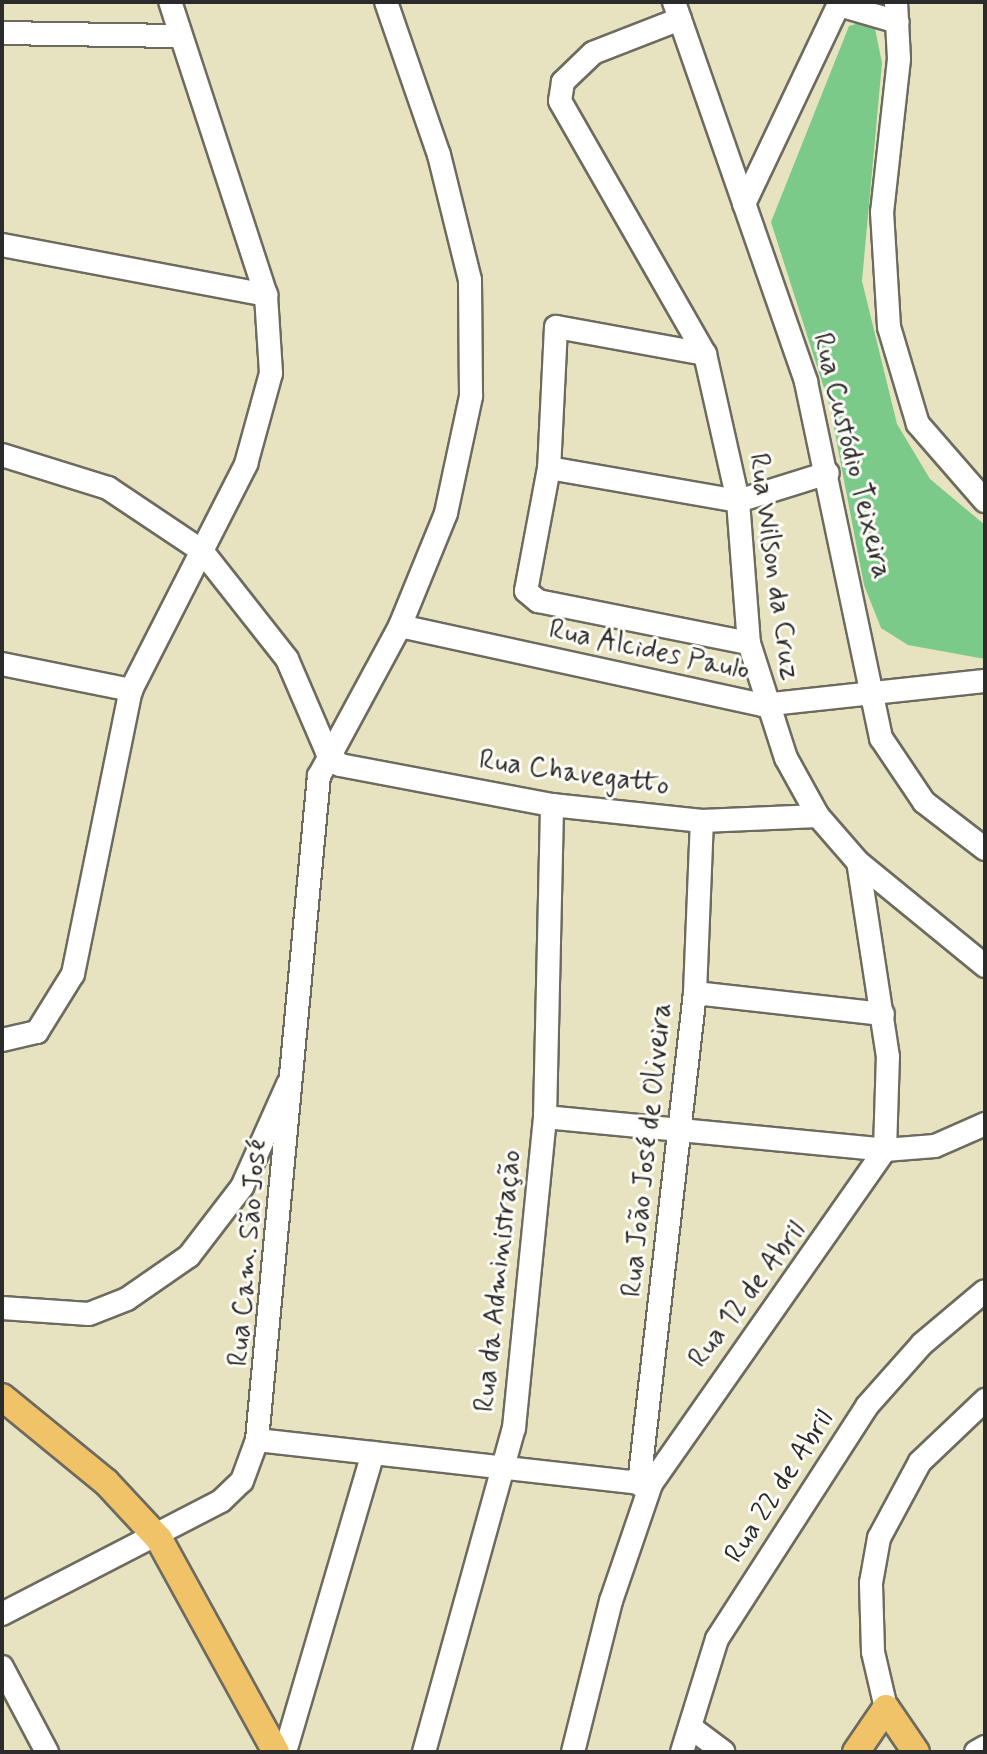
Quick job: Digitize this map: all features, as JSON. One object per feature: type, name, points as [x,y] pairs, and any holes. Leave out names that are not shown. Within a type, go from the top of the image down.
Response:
[{"type":"main road","points":[[2,1397],[106,1482],[159,1539],[276,1752]]},
{"type":"main road","points":[[856,1752],[886,1708],[916,1752]]},
{"type":"street","points":[[2,1040],[37,1032],[73,974],[131,690],[169,603],[202,551],[260,421],[271,373],[266,295],[170,2]]},
{"type":"street","points":[[327,752],[400,626],[446,513],[475,346],[470,280],[439,155],[386,2]]},
{"type":"street","points":[[744,204],[839,3],[897,12],[882,212],[889,327],[918,424],[985,501]]},
{"type":"street","name":"Rua Custódio Teixeira","points":[[677,11],[806,382],[828,473],[872,693],[896,768],[924,802],[985,849]]},
{"type":"street","name":"Rua Wilson da Cruz","points":[[677,11],[593,53],[563,82],[560,101],[705,354],[738,501],[749,643],[763,705],[818,816],[858,862],[985,966]]},
{"type":"street","points":[[7,31],[180,36]]},
{"type":"street","points":[[2,245],[266,295]]},
{"type":"street","points":[[705,354],[556,327],[549,468],[526,585],[530,596],[749,643]]},
{"type":"street","points":[[2,455],[108,488],[202,551],[287,659],[327,752]]},
{"type":"street","points":[[549,468],[738,501],[828,473]]},
{"type":"street","name":"Rua Alcides Paulo","points":[[400,626],[763,705],[985,681]]},
{"type":"street","points":[[2,664],[131,690]]},
{"type":"street","name":"Rua Chavegatto","points":[[327,752],[340,765],[552,805],[702,821],[818,816]]},
{"type":"street","name":"Rua Cam. São José","points":[[2,1614],[159,1539],[242,1481],[257,1440],[327,752]]},
{"type":"street","name":"Rua da Administração","points":[[424,1752],[507,1467],[545,1117],[552,805]]},
{"type":"street","name":"Rua João José de Oliveira","points":[[645,1484],[695,993],[702,821]]},
{"type":"street","name":"Rua 12 de Abril","points":[[573,1752],[611,1601],[645,1484],[885,1150],[891,1101],[883,1014],[858,862]]},
{"type":"street","points":[[695,993],[883,1014]]},
{"type":"street","points":[[2,1308],[89,1314],[127,1299],[189,1256],[246,1179],[296,1064]]},
{"type":"street","points":[[545,1117],[885,1150],[935,1146],[985,1124]]},
{"type":"street","points":[[246,1179],[284,1192]]},
{"type":"street","name":"Rua 22 de Abril","points":[[682,1752],[693,1729],[717,1639],[867,1406],[922,1344],[985,1291]]},
{"type":"street","points":[[886,1708],[873,1652],[871,1583],[879,1538],[920,1462],[985,1400]]},
{"type":"street","points":[[257,1440],[645,1484]]},
{"type":"street","points":[[285,1752],[373,1453]]},
{"type":"street","points":[[2,1667],[47,1752]]},
{"type":"street","points":[[693,1729],[723,1752]]},
{"type":"street","points":[[976,1752],[985,1747]]},
{"type":"green space","points":[[873,19],[882,63],[862,281],[897,424],[930,479],[985,525],[985,659],[908,645],[881,628],[864,585],[830,407],[771,222],[849,26]]}]
